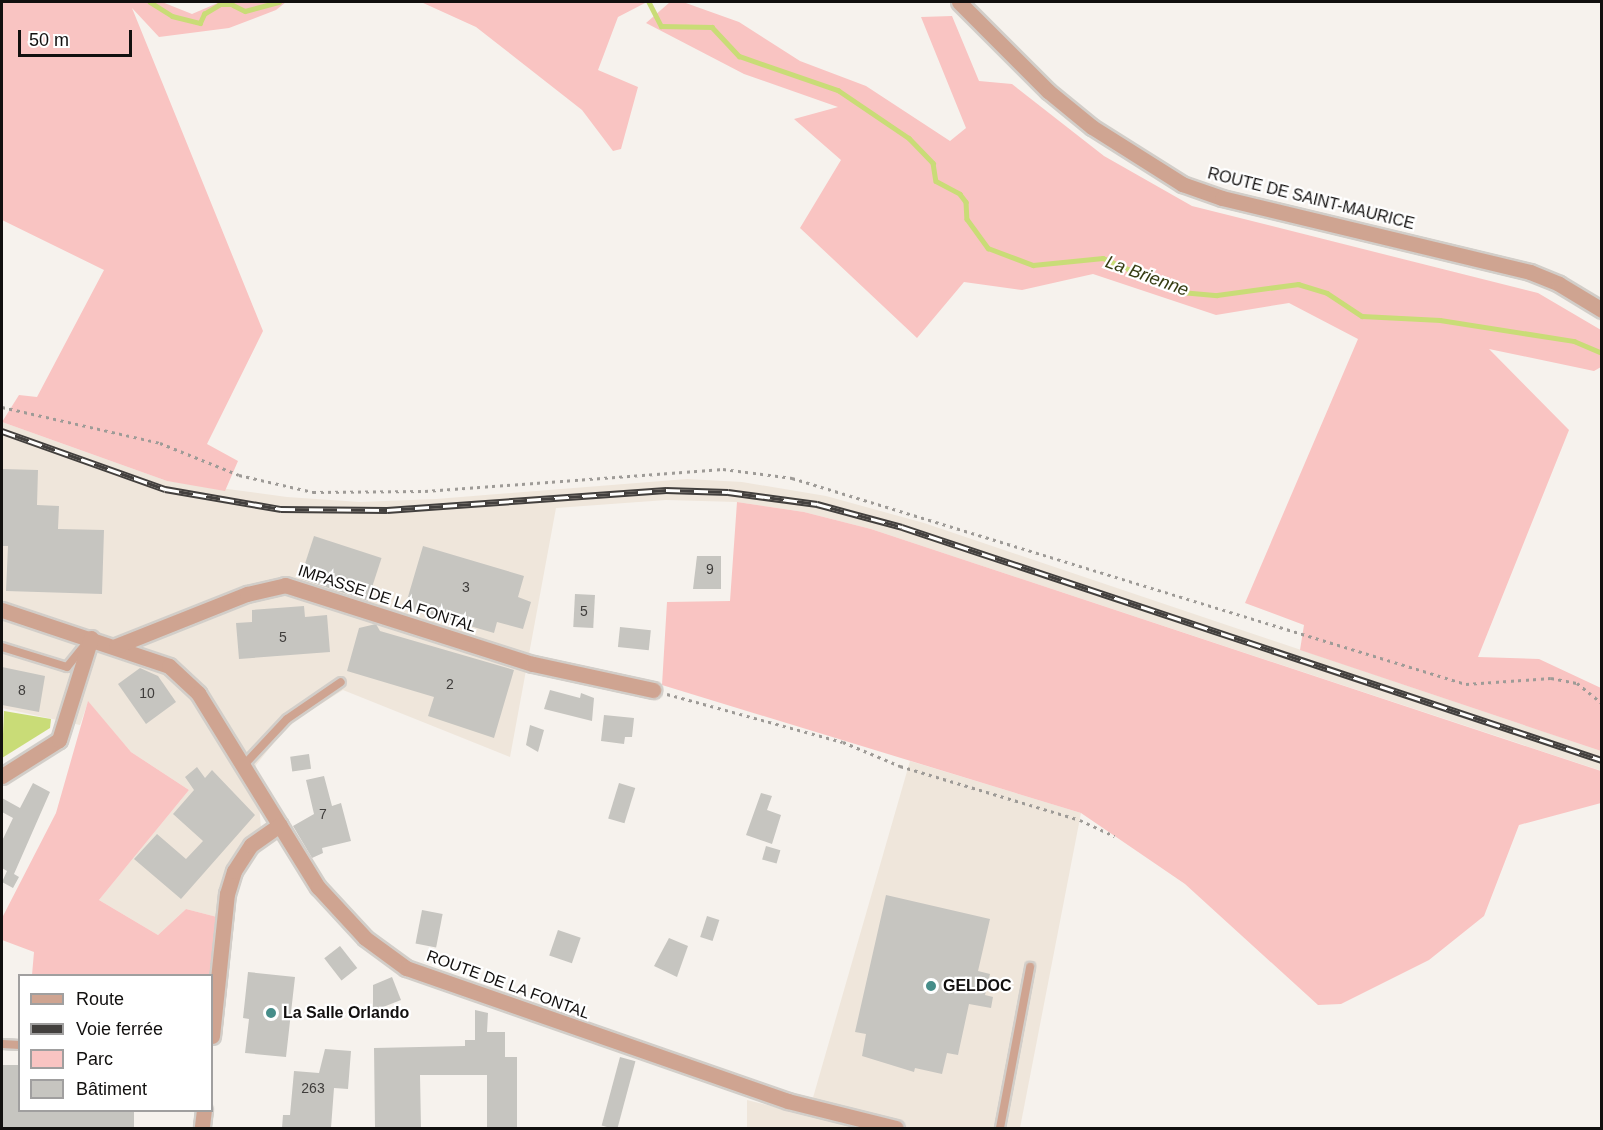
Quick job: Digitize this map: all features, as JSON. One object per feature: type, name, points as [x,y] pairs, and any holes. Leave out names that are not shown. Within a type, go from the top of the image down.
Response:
[{"type":"street","name":"ROUTE DE SAINT-MAURICE","points":[[958,2],[1047,91],[1092,127],[1182,184],[1222,198],[1530,272],[1559,284],[1602,310]]},
{"type":"street","name":"IMPASSE DE LA FONTAL","points":[[116,646],[247,594],[285,585],[533,664],[653,690]]},
{"type":"street","name":"ROUTE DE LA FONTAL","points":[[2,610],[116,646],[169,666],[198,693],[318,887],[365,938],[406,968],[788,1101],[896,1128]]},
{"type":"street","points":[[2,776],[59,740],[91,638]]},
{"type":"street","points":[[213,1027],[227,894],[234,871],[251,845],[280,825]]},
{"type":"lane","points":[[2,647],[67,666],[91,638]]},
{"type":"lane","points":[[243,766],[287,719],[341,682]]},
{"type":"lane","points":[[1000,1128],[1030,967]]},
{"type":"lane","points":[[2,1044],[18,1045]]},
{"type":"path","points":[[2,407],[160,442],[239,475],[313,492],[405,492],[723,469],[792,478],[1295,628],[1466,684],[1514,678],[1576,683],[1602,703]]},
{"type":"path","points":[[653,690],[843,742],[900,766],[1080,820],[1113,836]]},
{"type":"shaded area","points":[[2,422],[167,481],[287,497],[360,502],[436,499],[687,479],[742,482],[826,496],[924,523],[1601,751],[1602,771],[871,529],[804,512],[737,502],[666,500],[556,508],[510,757],[343,690],[289,724],[256,765],[262,842],[217,917],[186,909],[158,935],[99,900],[189,790],[131,752],[88,702],[80,725],[2,708]]},
{"type":"shaded area","points":[[4,711],[51,719],[50,728],[2,758]]},
{"type":"shaded area","points":[[910,761],[1081,813],[1020,1128],[747,1128],[747,1100],[808,1115]]},
{"type":"green space","points":[[2,2],[162,2],[192,14],[220,2],[286,2],[276,10],[229,28],[159,37],[132,8],[263,331],[207,444],[238,461],[225,491],[167,481],[2,422],[19,395],[37,397],[104,270],[2,220]]},
{"type":"green space","points":[[421,2],[647,2],[618,17],[598,70],[638,87],[621,149],[613,151],[582,110],[476,27]]},
{"type":"green space","points":[[670,2],[683,2],[739,22],[800,61],[866,86],[950,141],[966,128],[921,17],[952,16],[979,81],[1012,84],[1104,156],[1192,206],[1538,293],[1601,330],[1601,367],[1594,371],[1489,349],[1569,430],[1478,657],[1539,659],[1601,688],[1601,751],[1300,650],[1304,625],[1245,603],[1358,339],[1289,303],[1216,315],[1093,274],[1022,290],[964,282],[917,338],[800,228],[841,160],[794,119],[838,107],[744,74],[646,23]]},
{"type":"green space","points":[[737,502],[804,512],[871,529],[1601,771],[1601,803],[1519,825],[1484,916],[1429,960],[1341,1004],[1318,1005],[1185,884],[1081,813],[662,685],[667,602],[730,601]]},
{"type":"green space","points":[[88,701],[131,752],[189,790],[99,900],[158,935],[186,909],[217,917],[211,974],[32,974],[34,952],[2,940],[2,918],[56,813]]},
{"type":"building","points":[[2,469],[38,470],[37,505],[59,506],[58,529],[104,530],[102,594],[6,591],[8,546],[2,546]]},
{"type":"building","points":[[314,536],[382,558],[368,601],[300,579]]},
{"type":"building","points":[[423,546],[524,576],[518,597],[531,602],[523,629],[497,622],[494,633],[405,607]]},
{"type":"building","points":[[697,556],[721,556],[721,589],[693,589]]},
{"type":"building","points":[[575,594],[595,595],[593,628],[573,627]]},
{"type":"building","points":[[304,606],[305,617],[327,615],[330,652],[239,659],[236,623],[252,622],[252,610]]},
{"type":"building","points":[[376,624],[380,631],[514,670],[494,738],[428,716],[434,697],[347,671],[359,628]]},
{"type":"building","points":[[620,627],[651,630],[649,650],[618,647]]},
{"type":"building","points":[[2,667],[45,676],[39,712],[2,705]]},
{"type":"building","points":[[140,668],[158,676],[176,702],[146,724],[118,684]]},
{"type":"building","points":[[550,690],[580,698],[581,693],[594,698],[592,721],[544,709]]},
{"type":"building","points":[[604,715],[634,718],[632,737],[625,737],[624,744],[601,741]]},
{"type":"building","points":[[530,725],[544,730],[538,752],[526,745]]},
{"type":"building","points":[[309,754],[311,769],[292,771],[290,757]]},
{"type":"building","points":[[197,767],[205,778],[212,770],[255,815],[181,899],[134,859],[157,834],[186,859],[203,841],[173,814],[194,790],[185,777]]},
{"type":"building","points":[[324,776],[332,806],[341,803],[351,841],[322,848],[323,853],[312,858],[293,826],[314,814],[306,780]]},
{"type":"building","points":[[33,783],[50,792],[14,874],[19,877],[13,888],[2,882],[7,871],[2,868],[2,841],[13,818],[2,812],[2,798],[20,808]]},
{"type":"building","points":[[619,783],[635,788],[624,823],[608,818]]},
{"type":"building","points":[[761,793],[772,796],[767,810],[781,815],[772,844],[746,835]]},
{"type":"building","points":[[766,846],[780,850],[777,864],[762,859]]},
{"type":"building","points":[[886,895],[990,919],[978,971],[990,974],[985,995],[993,997],[991,1008],[969,1004],[958,1055],[947,1053],[942,1074],[915,1068],[914,1072],[862,1056],[866,1034],[855,1032]]},
{"type":"building","points":[[422,910],[443,914],[436,947],[416,943]]},
{"type":"building","points":[[707,916],[719,920],[713,941],[700,937]]},
{"type":"building","points":[[558,930],[581,938],[572,963],[549,956]]},
{"type":"building","points":[[669,938],[688,946],[677,977],[654,966]]},
{"type":"building","points":[[340,946],[357,968],[341,980],[324,958]]},
{"type":"building","name":"La Salle Orlando","points":[[248,972],[295,977],[286,1057],[245,1053],[249,1019],[243,1018]]},
{"type":"building","points":[[392,977],[401,1000],[373,1011],[373,985]]},
{"type":"building","points":[[475,1010],[488,1013],[487,1032],[505,1032],[505,1057],[517,1057],[517,1128],[487,1128],[487,1075],[420,1075],[421,1128],[375,1128],[374,1048],[465,1046],[465,1040],[475,1040]]},
{"type":"building","points":[[325,1049],[351,1051],[348,1089],[334,1088],[331,1128],[282,1128],[283,1115],[290,1115],[294,1071],[319,1073]]},
{"type":"building","points":[[620,1057],[635,1061],[618,1128],[602,1126]]},
{"type":"building","points":[[2,1065],[18,1065],[18,1112],[134,1112],[134,1128],[2,1128]]},
{"type":"waterway","name":"La Brienne","points":[[150,2],[172,16],[200,23],[204,14],[219,5],[233,5],[245,11],[279,2]]},
{"type":"waterway","name":"La Brienne","points":[[649,2],[661,26],[712,27],[739,56],[838,90],[909,138],[933,163],[936,181],[960,194],[966,202],[967,219],[988,248],[1033,265],[1103,258],[1181,292],[1217,295],[1298,284],[1327,293],[1362,316],[1440,320],[1574,341],[1602,353]]},
{"type":"railway","points":[[2,431],[165,489],[281,509],[387,510],[666,490],[728,492],[817,504],[902,527],[1602,760]]},
{"type":"place","name":"GELDOC","points":[[931,986]]},
{"type":"place","name":"La Salle Orlando","points":[[271,1013]]}]
